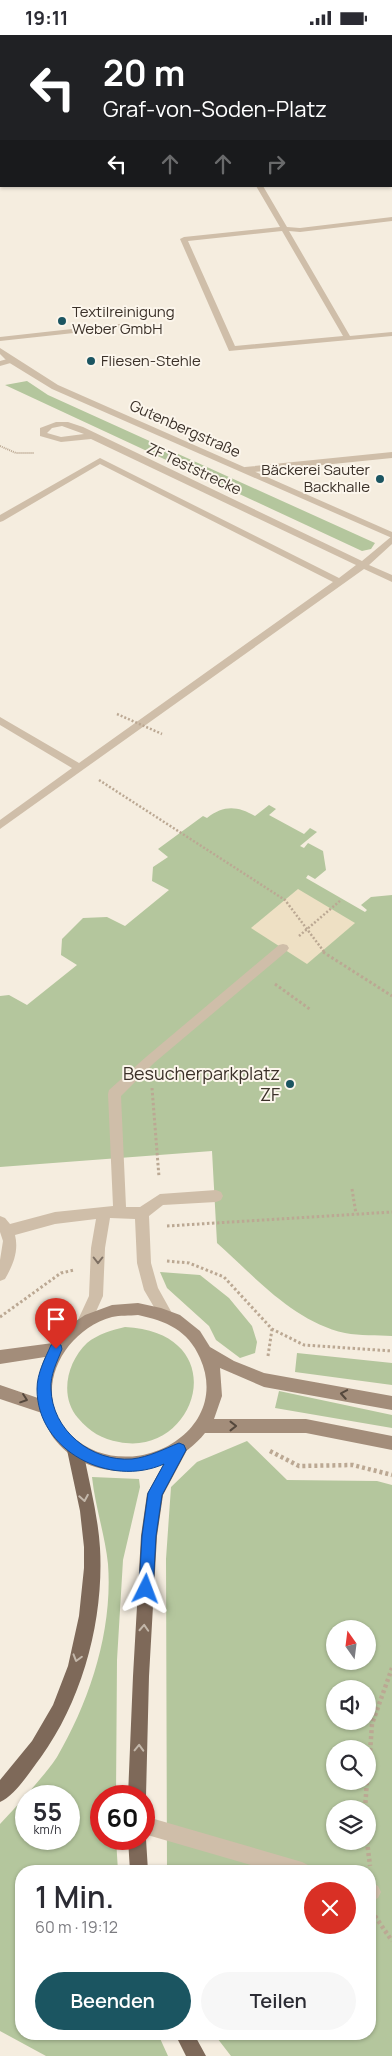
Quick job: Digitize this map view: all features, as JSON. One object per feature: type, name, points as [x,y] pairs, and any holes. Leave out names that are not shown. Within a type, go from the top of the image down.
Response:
[{"type":"main road","points":[[0,1793],[19,1771],[49,1729],[70,1684],[82,1641],[91,1595],[92,1547],[75,1450]]},
{"type":"main road","points":[[137,1785],[149,1536],[155,1493],[179,1450]]},
{"type":"main road","points":[[138,1850],[139,1865]]},
{"type":"main road","points":[[187,2040],[196,2056]]},
{"type":"street","points":[[260,187],[348,338]]},
{"type":"street","points":[[392,227],[390,219],[300,230],[284,229],[184,239],[232,349],[392,334]]},
{"type":"street","points":[[0,339],[117,326]]},
{"type":"street","name":"Gutenbergstraße","points":[[0,350],[11,360],[55,387],[392,535]]},
{"type":"street","points":[[0,364],[11,360]]},
{"type":"street","name":"ZF Teststrecke","points":[[92,436],[49,438],[44,434],[43,430],[56,424],[70,423],[92,436],[392,579]]},
{"type":"street","points":[[245,470],[392,455]]},
{"type":"street","points":[[0,519],[100,461],[339,581]]},
{"type":"street","points":[[0,825],[363,565],[392,539]]},
{"type":"street","points":[[0,720],[80,768]]},
{"type":"street","points":[[120,1213],[114,1094],[150,1060],[283,948]]},
{"type":"street","points":[[0,1275],[10,1256],[11,1241],[4,1226],[104,1212],[142,1213],[160,1200],[216,1196]]},
{"type":"street","points":[[84,1322],[96,1296],[98,1248],[104,1212]]},
{"type":"street","points":[[142,1213],[144,1263],[151,1289],[166,1315]]},
{"type":"street","points":[[138,1309],[166,1315],[183,1324],[197,1337],[208,1353],[215,1377],[214,1394],[213,1402],[203,1426],[179,1450],[156,1460],[131,1465],[106,1463],[75,1450],[54,1426],[47,1408],[44,1388],[47,1368],[56,1349],[68,1334],[84,1322],[110,1311],[138,1309]]},
{"type":"street","points":[[0,1357],[56,1349]]},
{"type":"street","points":[[208,1353],[229,1366],[264,1380],[392,1403]]},
{"type":"street","points":[[0,1391],[47,1408]]},
{"type":"street","points":[[203,1426],[306,1426],[392,1443]]},
{"type":"street","points":[[155,1828],[281,1865]]},
{"type":"path","points":[[0,446],[16,453]]},
{"type":"path","points":[[117,714],[162,734]]},
{"type":"path","points":[[80,768],[285,900],[322,951],[392,996]]},
{"type":"path","points":[[283,948],[341,900]]},
{"type":"path","points":[[256,971],[311,1010]]},
{"type":"path","points":[[150,1060],[159,1178]]},
{"type":"path","points":[[352,1189],[356,1214]]},
{"type":"path","points":[[164,1235],[164,1226],[392,1213]]},
{"type":"path","points":[[163,1261],[189,1263],[224,1277],[272,1329],[304,1345],[392,1351]]},
{"type":"path","points":[[0,1317],[61,1273],[79,1269]]},
{"type":"path","points":[[267,1363],[272,1329]]},
{"type":"path","points":[[269,1451],[299,1466],[352,1465],[392,1475]]},
{"type":"path","points":[[371,1740],[372,1724],[392,1668]]},
{"type":"green space","points":[[27,381],[48,395],[375,543],[371,549],[362,551],[5,385]]},
{"type":"green space","points":[[269,805],[276,809],[269,815],[304,834],[310,828],[317,832],[300,846],[304,848],[308,843],[323,851],[326,870],[315,879],[308,875],[306,878],[365,912],[367,910],[361,905],[371,897],[392,895],[392,1336],[345,1333],[308,1319],[260,1283],[217,1243],[212,1151],[0,1167],[0,996],[9,995],[27,1005],[77,965],[61,955],[62,939],[83,918],[107,917],[125,926],[169,890],[152,881],[153,867],[168,857],[158,849],[203,816],[207,818],[219,811],[231,808],[242,810],[255,816]]},
{"type":"green space","points":[[160,1272],[200,1275],[229,1298],[252,1326],[257,1342],[255,1353],[240,1358],[216,1340],[209,1326],[167,1288]]},
{"type":"green space","points":[[125,1327],[160,1334],[182,1350],[192,1370],[193,1393],[184,1414],[168,1432],[146,1442],[119,1442],[97,1434],[78,1418],[72,1409],[67,1390],[70,1369],[74,1360],[87,1343],[110,1331]]},
{"type":"green space","points":[[297,1353],[392,1363],[392,1385],[295,1372]]},
{"type":"green space","points":[[279,1391],[392,1415],[392,1428],[275,1408]]},
{"type":"green space","points":[[247,1441],[287,1480],[377,1481],[392,1485],[392,2056],[231,2056],[219,2040],[376,2040],[376,1865],[167,1865],[166,1559],[171,1487],[197,1462]]},
{"type":"green space","points":[[92,1477],[139,1479],[140,1487],[123,1560],[117,1660],[116,1785],[90,1785],[90,1850],[117,1850],[118,1865],[15,1865],[15,2039],[0,2031],[0,1824],[15,1808],[15,1850],[80,1850],[80,1785],[35,1785],[57,1757],[80,1712],[97,1664],[103,1639],[109,1589],[108,1564]]},
{"type":"green space","points":[[17,2040],[161,2040],[168,2056],[46,2056]]},
{"type":"shaded area","points":[[298,889],[355,923],[307,964],[251,928]]},
{"type":"place","name":"Textilreinigung Weber GmbH","points":[[62,321]]},
{"type":"place","name":"Fliesen-Stehle","points":[[91,361]]},
{"type":"place","name":"Bäckerei Sauter Backhalle","points":[[380,479]]},
{"type":"place","name":"Besucherparkplatz ZF","points":[[290,1084]]},
{"type":"route","points":[[56,1349],[47,1368],[44,1388],[47,1408],[54,1426],[75,1450],[106,1463],[131,1465],[156,1460],[179,1450],[155,1493],[149,1536],[146,1589]]}]
